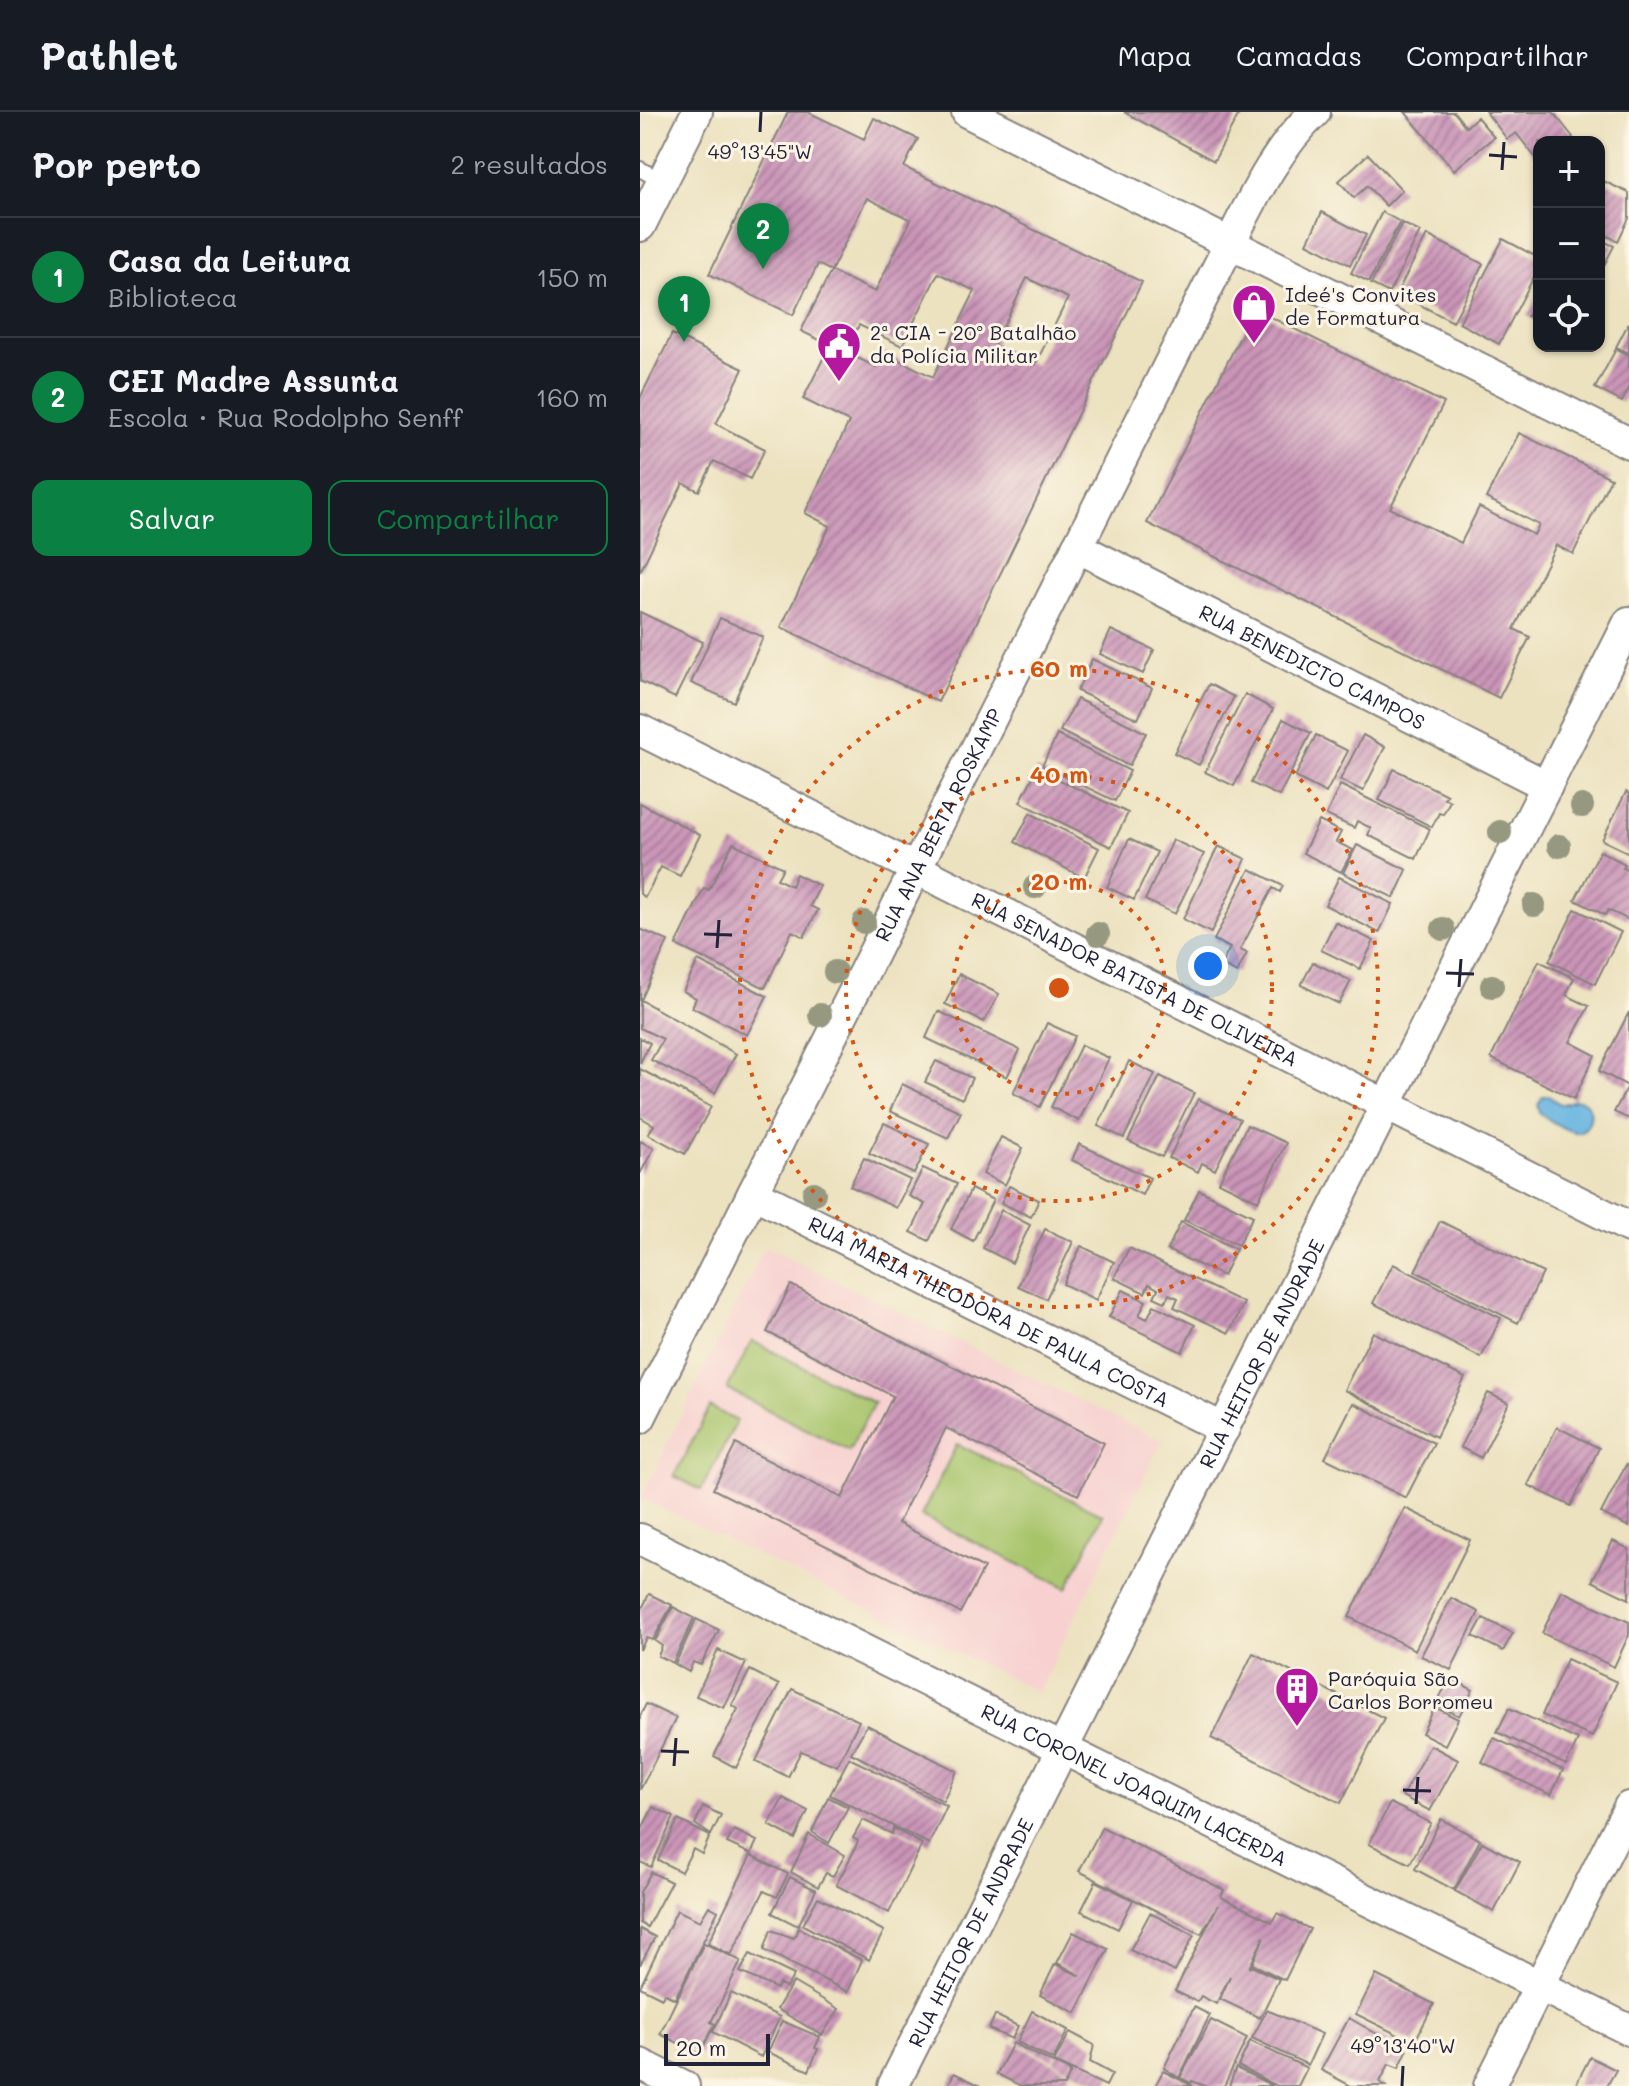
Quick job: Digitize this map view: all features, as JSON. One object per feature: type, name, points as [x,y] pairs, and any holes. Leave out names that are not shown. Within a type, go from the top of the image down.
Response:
[{"type":"street","points":[[640,226],[651,175],[697,112]]},
{"type":"street","points":[[967,112],[1629,443]]},
{"type":"street","name":"RUA ANA BERTA ROSKAMP","points":[[640,1418],[1268,169],[1315,112]]},
{"type":"street","name":"RUA BENEDICTO CAMPOS","points":[[1077,547],[1547,786]]},
{"type":"street","name":"RUA HEITOR DE ANDRADE","points":[[893,2086],[1629,622]]},
{"type":"street","name":"RUA SENADOR BATISTA DE OLIVEIRA","points":[[640,730],[1629,1227]]},
{"type":"street","name":"RUA MARIA THEODORA DE PAULA COSTA","points":[[753,1193],[1224,1429]]},
{"type":"street","name":"RUA CORONEL JOAQUIM LACERDA","points":[[640,1539],[1629,2030]]},
{"type":"street","points":[[1489,2086],[1629,1807]]},
{"type":"street","points":[[640,2064],[684,2086]]},
{"type":"shaded area","points":[[765,1246],[1162,1441],[1038,1692],[641,1498]]},
{"type":"green space","points":[[752,1341],[874,1403],[849,1451],[727,1389]]},
{"type":"green space","points":[[710,1407],[737,1421],[701,1490],[674,1476]]},
{"type":"green space","points":[[957,1444],[1103,1515],[1067,1588],[921,1516]]},
{"type":"water","points":[[1543,1096],[1549,1096],[1560,1104],[1577,1100],[1585,1102],[1590,1112],[1588,1124],[1575,1132],[1540,1114],[1538,1105]]},
{"type":"building","points":[[788,112],[808,112],[864,139],[874,118],[918,139],[904,167],[1142,282],[938,702],[781,627],[830,526],[805,513],[849,422],[803,399],[830,345],[801,331],[831,271],[818,264],[793,315],[709,274]],"holes":[[[867,198],[911,220],[875,292],[831,271]],[[938,273],[975,291],[933,377],[883,352],[876,367],[845,352],[859,325],[902,346]],[[1027,278],[1068,298],[1035,365],[994,345]]]},
{"type":"building","points":[[1124,112],[1240,112],[1214,161]]},
{"type":"building","points":[[1405,112],[1454,112],[1466,127],[1477,117],[1494,137],[1454,170]]},
{"type":"building","points":[[1486,112],[1553,112],[1572,136],[1533,136],[1533,154],[1516,133],[1507,139]]},
{"type":"building","points":[[1368,154],[1402,190],[1386,206],[1367,186],[1354,198],[1339,181]]},
{"type":"building","points":[[1605,182],[1629,193],[1629,218],[1618,241],[1605,235]]},
{"type":"building","points":[[1322,212],[1366,235],[1350,265],[1307,243]]},
{"type":"building","points":[[1382,212],[1400,222],[1369,282],[1351,273]]},
{"type":"building","points":[[1402,223],[1420,232],[1389,293],[1371,284]]},
{"type":"building","points":[[1427,235],[1483,264],[1453,322],[1397,293]]},
{"type":"building","points":[[1503,239],[1533,255],[1533,279],[1499,344],[1459,323]]},
{"type":"building","points":[[1605,242],[1614,246],[1605,263]]},
{"type":"building","points":[[1533,304],[1533,319],[1527,316]]},
{"type":"building","points":[[1254,309],[1444,403],[1390,508],[1461,543],[1479,507],[1534,535],[1539,525],[1486,498],[1519,433],[1611,478],[1573,554],[1556,545],[1514,629],[1530,637],[1499,698],[1147,523]]},
{"type":"building","points":[[1629,322],[1629,353],[1616,347]]},
{"type":"building","points":[[672,334],[743,369],[716,424],[765,449],[750,479],[714,461],[699,491],[683,483],[640,572],[640,398]]},
{"type":"building","points":[[1616,349],[1629,355],[1629,388],[1622,402],[1595,388]]},
{"type":"building","points":[[640,612],[703,642],[675,698],[640,681]]},
{"type":"building","points":[[720,618],[763,637],[734,702],[691,683]]},
{"type":"building","points":[[1111,630],[1154,650],[1143,674],[1100,654]]},
{"type":"building","points":[[1092,659],[1152,688],[1138,719],[1077,691]]},
{"type":"building","points":[[1209,684],[1234,697],[1199,765],[1174,753]]},
{"type":"building","points":[[1245,694],[1273,709],[1234,786],[1205,772]]},
{"type":"building","points":[[1077,699],[1146,733],[1129,766],[1060,731]]},
{"type":"building","points":[[1283,719],[1311,733],[1279,796],[1251,783]]},
{"type":"building","points":[[1057,735],[1130,771],[1115,801],[1042,766]]},
{"type":"building","points":[[1316,735],[1348,751],[1326,793],[1295,777]]},
{"type":"building","points":[[1363,735],[1385,747],[1363,791],[1340,780]]},
{"type":"building","points":[[1037,769],[1128,813],[1111,847],[1020,802]]},
{"type":"building","points":[[1394,769],[1447,795],[1444,798],[1450,801],[1432,827],[1379,800]]},
{"type":"building","points":[[1340,785],[1430,829],[1416,859],[1368,835],[1371,828],[1357,821],[1354,828],[1326,815]]},
{"type":"building","points":[[1626,792],[1629,794],[1629,853],[1602,840]]},
{"type":"building","points":[[640,803],[700,835],[680,876],[661,867],[645,897],[640,894]]},
{"type":"building","points":[[1030,813],[1099,848],[1084,878],[1015,842]]},
{"type":"building","points":[[1319,821],[1341,832],[1336,842],[1353,850],[1341,872],[1303,853]]},
{"type":"building","points":[[1129,839],[1157,852],[1134,900],[1107,887]]},
{"type":"building","points":[[1173,840],[1204,854],[1175,914],[1145,900]]},
{"type":"building","points":[[733,843],[783,868],[777,879],[791,886],[796,874],[820,886],[810,906],[818,910],[804,937],[792,931],[765,988],[676,945],[704,888],[709,890]]},
{"type":"building","points":[[1357,845],[1407,870],[1394,898],[1343,873]]},
{"type":"building","points":[[1218,846],[1246,859],[1211,933],[1183,919]]},
{"type":"building","points":[[1600,851],[1625,864],[1623,868],[1629,871],[1629,920],[1608,910],[1605,915],[1575,900]]},
{"type":"building","points":[[1250,869],[1283,886],[1280,892],[1273,888],[1240,950],[1247,953],[1237,973],[1221,965],[1230,948],[1214,940]]},
{"type":"building","points":[[1339,877],[1393,904],[1379,933],[1325,905]]},
{"type":"building","points":[[1575,909],[1621,932],[1595,984],[1549,961]]},
{"type":"building","points":[[1335,922],[1374,941],[1360,969],[1321,950]]},
{"type":"building","points":[[640,929],[668,941],[641,1000],[736,1054],[715,1093],[651,1060],[663,1039],[640,1028]]},
{"type":"building","points":[[698,961],[767,996],[747,1035],[692,1007],[696,998],[683,991]]},
{"type":"building","points":[[1539,961],[1574,978],[1566,995],[1589,1006],[1570,1042],[1595,1055],[1574,1099],[1491,1058]]},
{"type":"building","points":[[1313,962],[1351,981],[1339,1004],[1301,985]]},
{"type":"building","points":[[959,974],[999,994],[984,1022],[945,1004]]},
{"type":"building","points":[[938,1011],[1020,1050],[1007,1077],[926,1038]]},
{"type":"building","points":[[1629,1012],[1629,1119],[1614,1112],[1628,1086],[1599,1071]]},
{"type":"building","points":[[1047,1023],[1075,1036],[1040,1107],[1013,1093]]},
{"type":"building","points":[[640,1038],[650,1043],[640,1063]]},
{"type":"building","points":[[1081,1045],[1109,1058],[1079,1121],[1051,1107]]},
{"type":"building","points":[[936,1061],[972,1078],[962,1099],[925,1082]]},
{"type":"building","points":[[1129,1061],[1155,1074],[1124,1138],[1098,1126]]},
{"type":"building","points":[[640,1069],[711,1107],[685,1154],[648,1134],[654,1125],[640,1117]]},
{"type":"building","points":[[1160,1076],[1194,1093],[1162,1157],[1128,1141]]},
{"type":"building","points":[[902,1084],[961,1112],[948,1138],[890,1111]]},
{"type":"building","points":[[1198,1099],[1240,1119],[1215,1170],[1202,1163],[1198,1172],[1169,1158]]},
{"type":"building","points":[[884,1123],[929,1144],[914,1174],[869,1153]]},
{"type":"building","points":[[1247,1125],[1286,1143],[1258,1201],[1219,1182]]},
{"type":"building","points":[[1001,1137],[1023,1148],[1005,1185],[983,1174]]},
{"type":"building","points":[[640,1141],[654,1148],[640,1174]]},
{"type":"building","points":[[1079,1144],[1150,1178],[1142,1195],[1072,1160]]},
{"type":"building","points":[[864,1158],[910,1180],[896,1208],[850,1186]]},
{"type":"building","points":[[923,1168],[957,1184],[929,1241],[911,1232],[925,1204],[909,1196]]},
{"type":"building","points":[[1009,1186],[1039,1200],[1031,1217],[1001,1203]]},
{"type":"building","points":[[971,1189],[993,1200],[973,1241],[951,1229]]},
{"type":"building","points":[[1199,1190],[1253,1216],[1238,1245],[1184,1220]]},
{"type":"building","points":[[1001,1210],[1030,1225],[1012,1263],[983,1248]]},
{"type":"building","points":[[1440,1221],[1543,1273],[1518,1323],[1415,1271]]},
{"type":"building","points":[[1181,1222],[1236,1249],[1223,1276],[1167,1250]]},
{"type":"building","points":[[1045,1229],[1073,1242],[1046,1299],[1018,1286]]},
{"type":"building","points":[[1081,1246],[1114,1262],[1096,1300],[1063,1284]]},
{"type":"building","points":[[1129,1248],[1244,1303],[1229,1333],[1174,1307],[1178,1298],[1169,1294],[1165,1302],[1154,1297],[1158,1289],[1149,1284],[1145,1293],[1114,1278]]},
{"type":"building","points":[[1393,1264],[1501,1318],[1481,1358],[1373,1303]]},
{"type":"building","points":[[791,1285],[1104,1443],[1078,1495],[946,1428],[898,1523],[984,1568],[960,1613],[713,1489],[736,1444],[842,1498],[893,1396],[767,1332]]},
{"type":"building","points":[[1123,1290],[1146,1301],[1139,1315],[1147,1319],[1154,1305],[1195,1325],[1182,1352],[1109,1317]]},
{"type":"building","points":[[1373,1332],[1465,1378],[1436,1437],[1344,1390]]},
{"type":"building","points":[[1488,1393],[1509,1403],[1481,1458],[1460,1447]]},
{"type":"building","points":[[1353,1403],[1434,1443],[1406,1498],[1325,1458]]},
{"type":"building","points":[[1557,1427],[1599,1448],[1571,1506],[1528,1485]]},
{"type":"building","points":[[1626,1465],[1629,1466],[1629,1527],[1601,1513]]},
{"type":"building","points":[[1405,1508],[1470,1540],[1415,1650],[1349,1617]]},
{"type":"building","points":[[1613,1541],[1629,1549],[1629,1599],[1592,1581]]},
{"type":"building","points":[[1562,1591],[1629,1622],[1629,1635],[1614,1667],[1542,1633]]},
{"type":"building","points":[[649,1594],[672,1605],[653,1640],[646,1638],[640,1650],[640,1613]]},
{"type":"building","points":[[1451,1598],[1479,1612],[1451,1670],[1421,1656]]},
{"type":"building","points":[[673,1607],[694,1618],[673,1663],[658,1656],[662,1646],[655,1641]]},
{"type":"building","points":[[1483,1618],[1513,1633],[1503,1651],[1473,1636]]},
{"type":"building","points":[[696,1619],[719,1630],[701,1665],[693,1662],[689,1672],[675,1664]]},
{"type":"building","points":[[718,1650],[746,1663],[724,1708],[696,1696]]},
{"type":"building","name":"Paróquia São Carlos Borromeu","points":[[1253,1653],[1384,1718],[1341,1803],[1211,1738]]},
{"type":"building","points":[[1567,1659],[1617,1682],[1592,1737],[1542,1715]]},
{"type":"building","points":[[750,1670],[779,1685],[736,1768],[714,1756],[738,1709],[732,1705]]},
{"type":"building","points":[[1450,1678],[1473,1690],[1459,1716],[1436,1704]]},
{"type":"building","points":[[792,1689],[859,1721],[837,1766],[801,1751],[788,1777],[756,1761]]},
{"type":"building","points":[[646,1704],[676,1718],[640,1790],[640,1716]]},
{"type":"building","points":[[1435,1707],[1458,1719],[1445,1745],[1422,1733]]},
{"type":"building","points":[[1509,1708],[1578,1740],[1566,1765],[1497,1732]]},
{"type":"building","points":[[867,1725],[957,1771],[943,1801],[851,1753]]},
{"type":"building","points":[[1494,1738],[1563,1770],[1551,1795],[1482,1762]]},
{"type":"building","points":[[1430,1745],[1458,1760],[1430,1811],[1402,1796]]},
{"type":"building","points":[[849,1758],[947,1806],[929,1844],[830,1795]]},
{"type":"building","points":[[828,1797],[848,1807],[829,1843],[812,1832]]},
{"type":"building","points":[[783,1798],[808,1811],[795,1839],[769,1825]]},
{"type":"building","points":[[1390,1803],[1431,1823],[1410,1864],[1369,1844]]},
{"type":"building","points":[[703,1806],[721,1815],[711,1835],[695,1824]]},
{"type":"building","points":[[653,1807],[674,1817],[651,1867],[640,1862],[640,1833]]},
{"type":"building","points":[[1441,1819],[1480,1840],[1454,1890],[1415,1869]]},
{"type":"building","points":[[678,1820],[710,1836],[702,1854],[693,1849],[681,1872],[658,1860]]},
{"type":"building","points":[[863,1820],[892,1834],[893,1828],[922,1844],[889,1913],[836,1885],[858,1841],[853,1838]]},
{"type":"building","points":[[1102,1827],[1224,1890],[1221,1897],[1272,1922],[1277,1913],[1310,1929],[1285,1980],[1252,1964],[1264,1937],[1249,1968],[1251,1966],[1279,1979],[1260,2018],[1220,1999],[1230,1976],[1216,2004],[1201,1996],[1197,2002],[1175,1991],[1218,1905],[1201,1934],[1079,1871]]},
{"type":"building","points":[[734,1830],[757,1841],[751,1854],[727,1843]]},
{"type":"building","points":[[809,1834],[845,1855],[833,1876],[826,1873],[818,1887],[791,1872]]},
{"type":"building","points":[[1482,1842],[1520,1862],[1494,1912],[1455,1891]]},
{"type":"building","points":[[751,1855],[788,1874],[777,1897],[764,1891],[731,1955],[708,1943]]},
{"type":"building","points":[[651,1872],[671,1882],[647,1927],[640,1923],[640,1892]]},
{"type":"building","points":[[790,1877],[816,1890],[798,1926],[772,1913]]},
{"type":"building","points":[[1096,1881],[1133,1900],[1118,1929],[1081,1911]]},
{"type":"building","points":[[818,1897],[884,1931],[869,1960],[803,1925]]},
{"type":"building","points":[[709,1906],[718,1911],[675,1999],[664,1993],[662,1998],[640,1987],[677,1910],[700,1921]]},
{"type":"building","points":[[1150,1913],[1194,1935],[1175,1972],[1130,1950]]},
{"type":"building","points":[[798,1928],[862,1960],[848,1992],[764,1950],[771,1930],[794,1938]]},
{"type":"building","points":[[640,1929],[655,1937],[640,1965]]},
{"type":"building","points":[[1073,1932],[1108,1949],[1076,2013],[1040,1995],[1055,1964],[1081,1976],[1057,1963]]},
{"type":"building","points":[[704,1943],[741,1961],[711,2022],[715,2024],[700,2054],[660,2034]]},
{"type":"building","points":[[750,1954],[794,1975],[786,1988],[779,1984],[777,1989],[740,1972]]},
{"type":"building","points":[[1376,1975],[1434,2004],[1414,2043],[1356,2014]]},
{"type":"building","points":[[793,1982],[839,2009],[822,2035],[777,2009]]},
{"type":"building","points":[[731,1993],[780,2017],[761,2057],[713,2032]]},
{"type":"building","points":[[1194,2007],[1210,2015],[1179,2078],[1164,2068]]},
{"type":"building","points":[[1267,2010],[1322,2034],[1308,2065],[1252,2038]]},
{"type":"building","points":[[1032,2011],[1068,2030],[1053,2060],[1017,2042]]},
{"type":"building","points":[[995,2015],[1018,2026],[1012,2039],[989,2029]]},
{"type":"building","points":[[1349,2018],[1407,2051],[1399,2068],[1389,2064],[1380,2082],[1386,2086],[1351,2086],[1321,2070]]},
{"type":"building","points":[[1211,2020],[1247,2038],[1224,2086],[1205,2086],[1180,2078]]},
{"type":"building","points":[[782,2021],[820,2037],[809,2071],[768,2052]]},
{"type":"building","points":[[1070,2032],[1094,2045],[1090,2062],[1112,2074],[1106,2086],[1054,2062]]},
{"type":"building","points":[[1250,2041],[1307,2068],[1298,2086],[1277,2086],[1238,2066]]},
{"type":"building","points":[[1013,2043],[1071,2072],[1064,2086],[1021,2086],[997,2074]]},
{"type":"building","points":[[1590,2057],[1616,2070],[1607,2086],[1575,2086]]},
{"type":"building","points":[[1236,2068],[1273,2086],[1229,2086]]},
{"type":"building","points":[[1163,2071],[1193,2086],[1155,2086]]},
{"type":"building","points":[[954,2073],[981,2086],[948,2086]]},
{"type":"place","name":"CEI Madre Assunta","points":[[763,269]]},
{"type":"place","name":"Casa da Leitura","points":[[684,342]]},
{"type":"place","name":"Ideé's Convites de Formatura","points":[[1254,345]]},
{"type":"place","name":"2ª CIA - 20º Batalhão da Polícia Militar","points":[[839,383]]},
{"type":"place","name":"Paróquia São Carlos Borromeu","points":[[1297,1728]]}]
